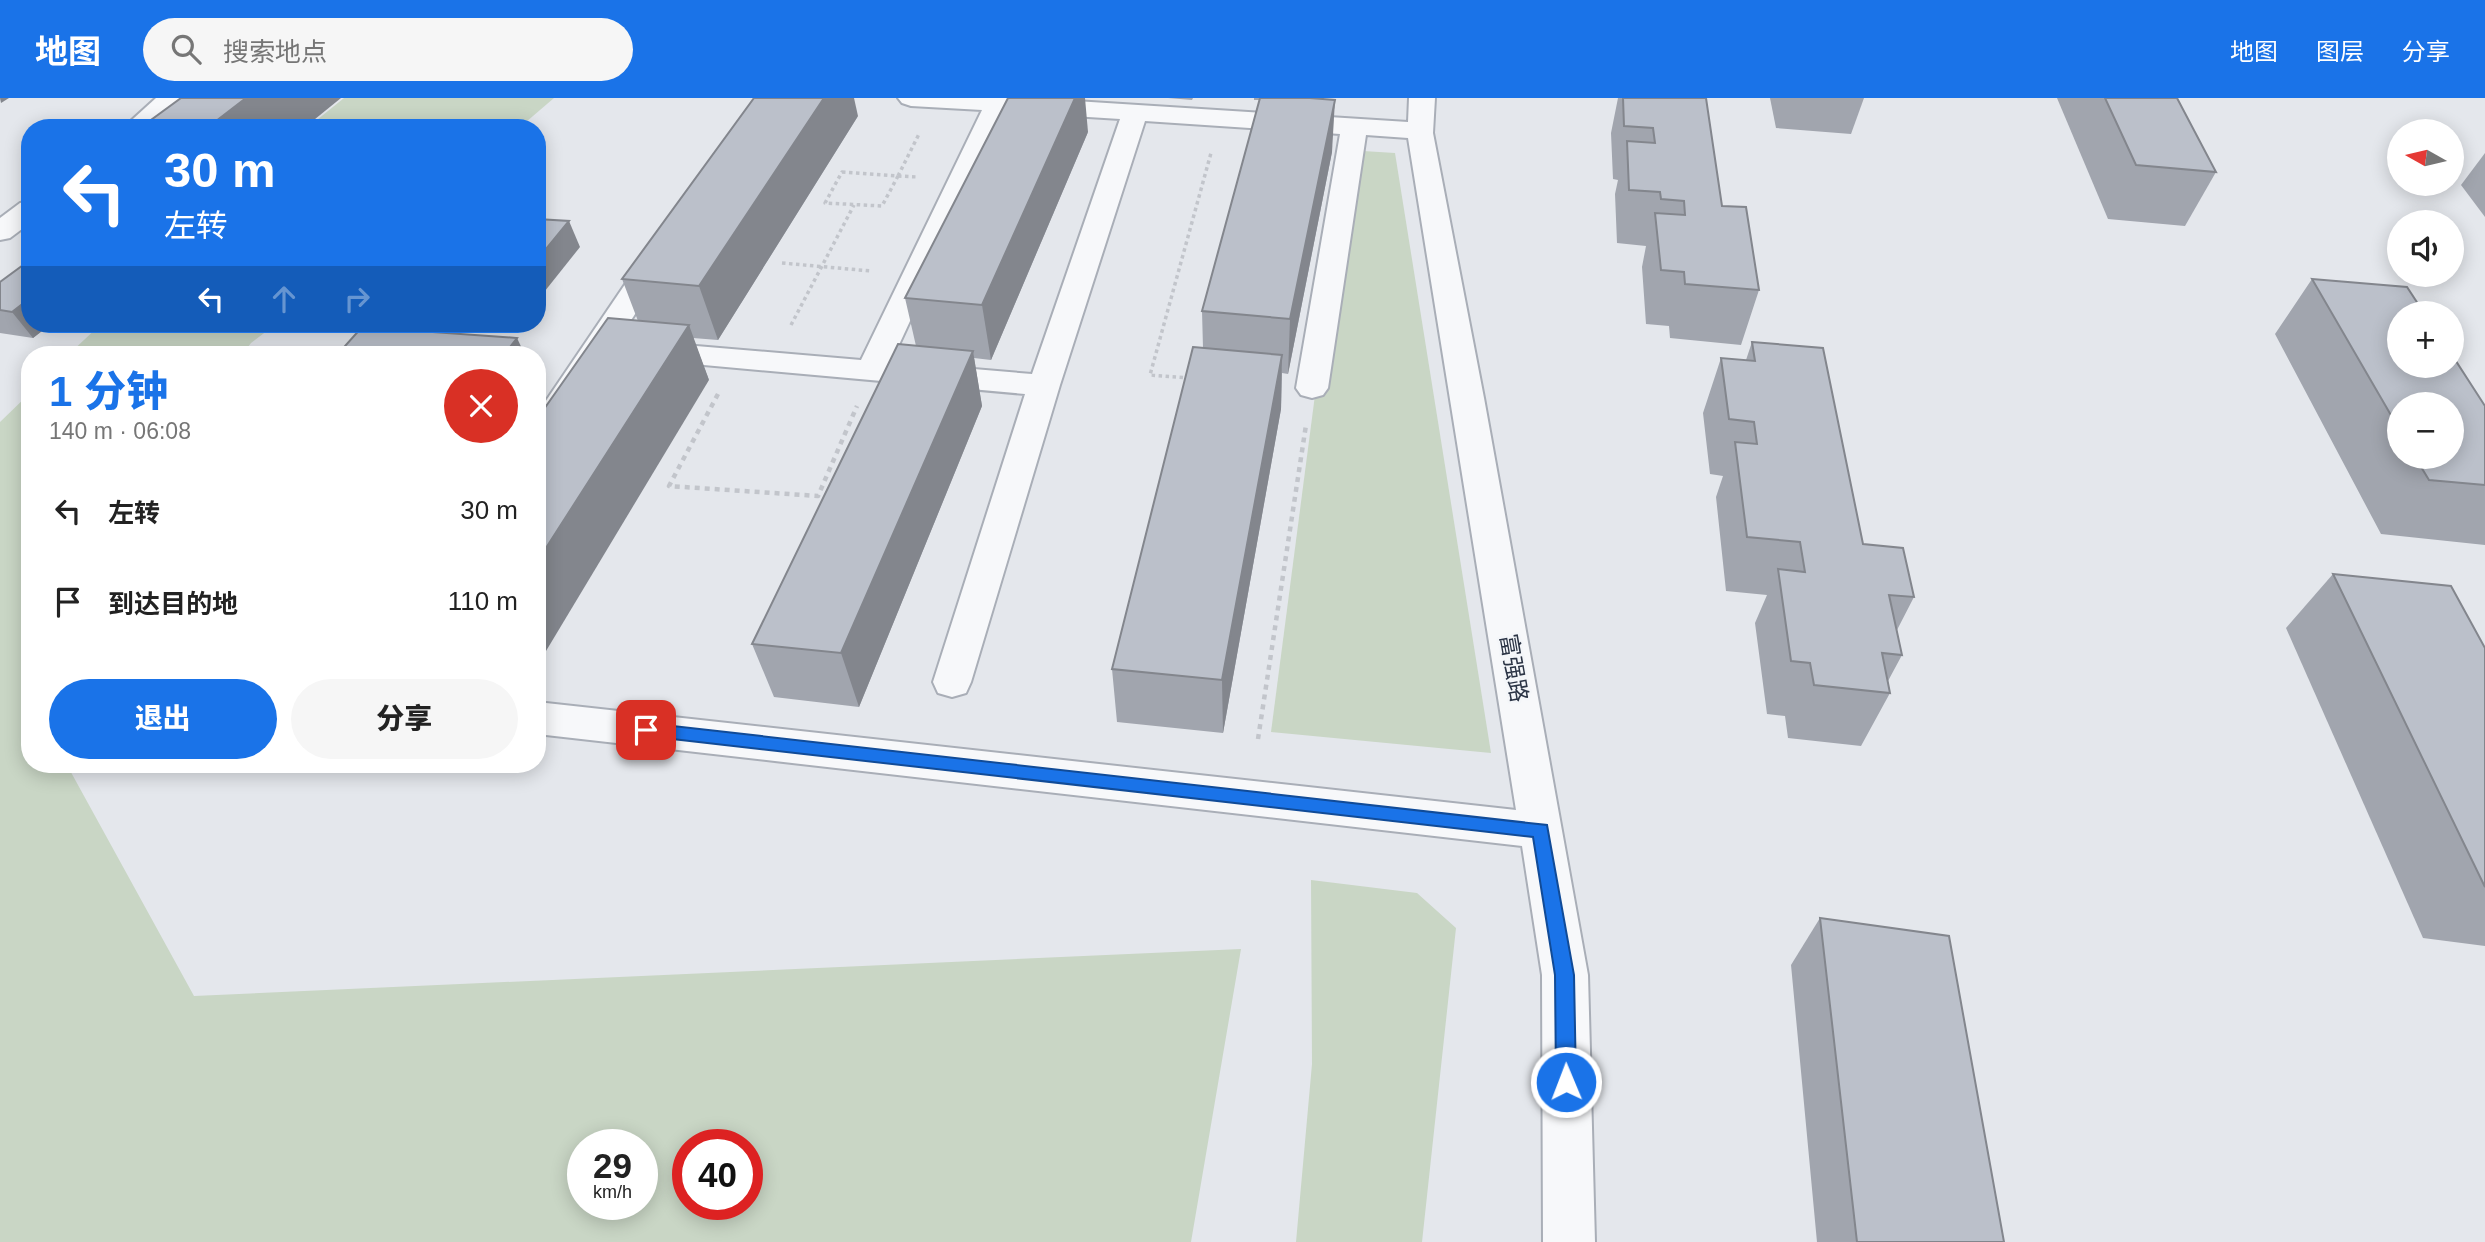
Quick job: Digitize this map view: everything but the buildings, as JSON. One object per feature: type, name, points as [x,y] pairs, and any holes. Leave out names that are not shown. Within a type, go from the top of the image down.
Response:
[{"type":"street","points":[[146,119],[171,98]]},
{"type":"street","points":[[911,98],[1135,112],[1224,108],[1354,127],[1421,114]]},
{"type":"street","points":[[872,370],[998,104]]},
{"type":"street","points":[[952,682],[1044,385],[1135,112]]},
{"type":"street","name":"富强路","points":[[1421,114],[1564,975],[1569,1242]]},
{"type":"street","points":[[1312,388],[1354,127]]},
{"type":"street","points":[[0,232],[21,216]]},
{"type":"street","points":[[546,426],[673,234]]},
{"type":"street","points":[[598,348],[1044,385]]},
{"type":"street","points":[[546,719],[1541,830]]},
{"type":"path","points":[[1190,378],[1150,375],[1224,108]]},
{"type":"path","points":[[921,131],[899,175],[882,206],[825,203],[842,172],[899,175],[921,177]]},
{"type":"path","points":[[790,326],[854,205]]},
{"type":"path","points":[[782,263],[874,271]]},
{"type":"path","points":[[736,359],[669,486],[818,496],[872,370]]},
{"type":"path","points":[[1258,739],[1312,388]]},
{"type":"green space","points":[[344,98],[554,98],[530,119],[318,119]]},
{"type":"green space","points":[[1347,150],[1395,153],[1491,753],[1271,732]]},
{"type":"green space","points":[[91,333],[264,333],[249,346],[78,346]]},
{"type":"green space","points":[[21,402],[21,773],[71,773],[194,996],[1241,949],[1191,1242],[0,1242],[0,422]]},
{"type":"green space","points":[[1311,880],[1417,893],[1456,928],[1422,1242],[1296,1242],[1312,1064]]},
{"type":"route","points":[[646,730],[1541,830],[1564,975],[1566,1082]]}]
